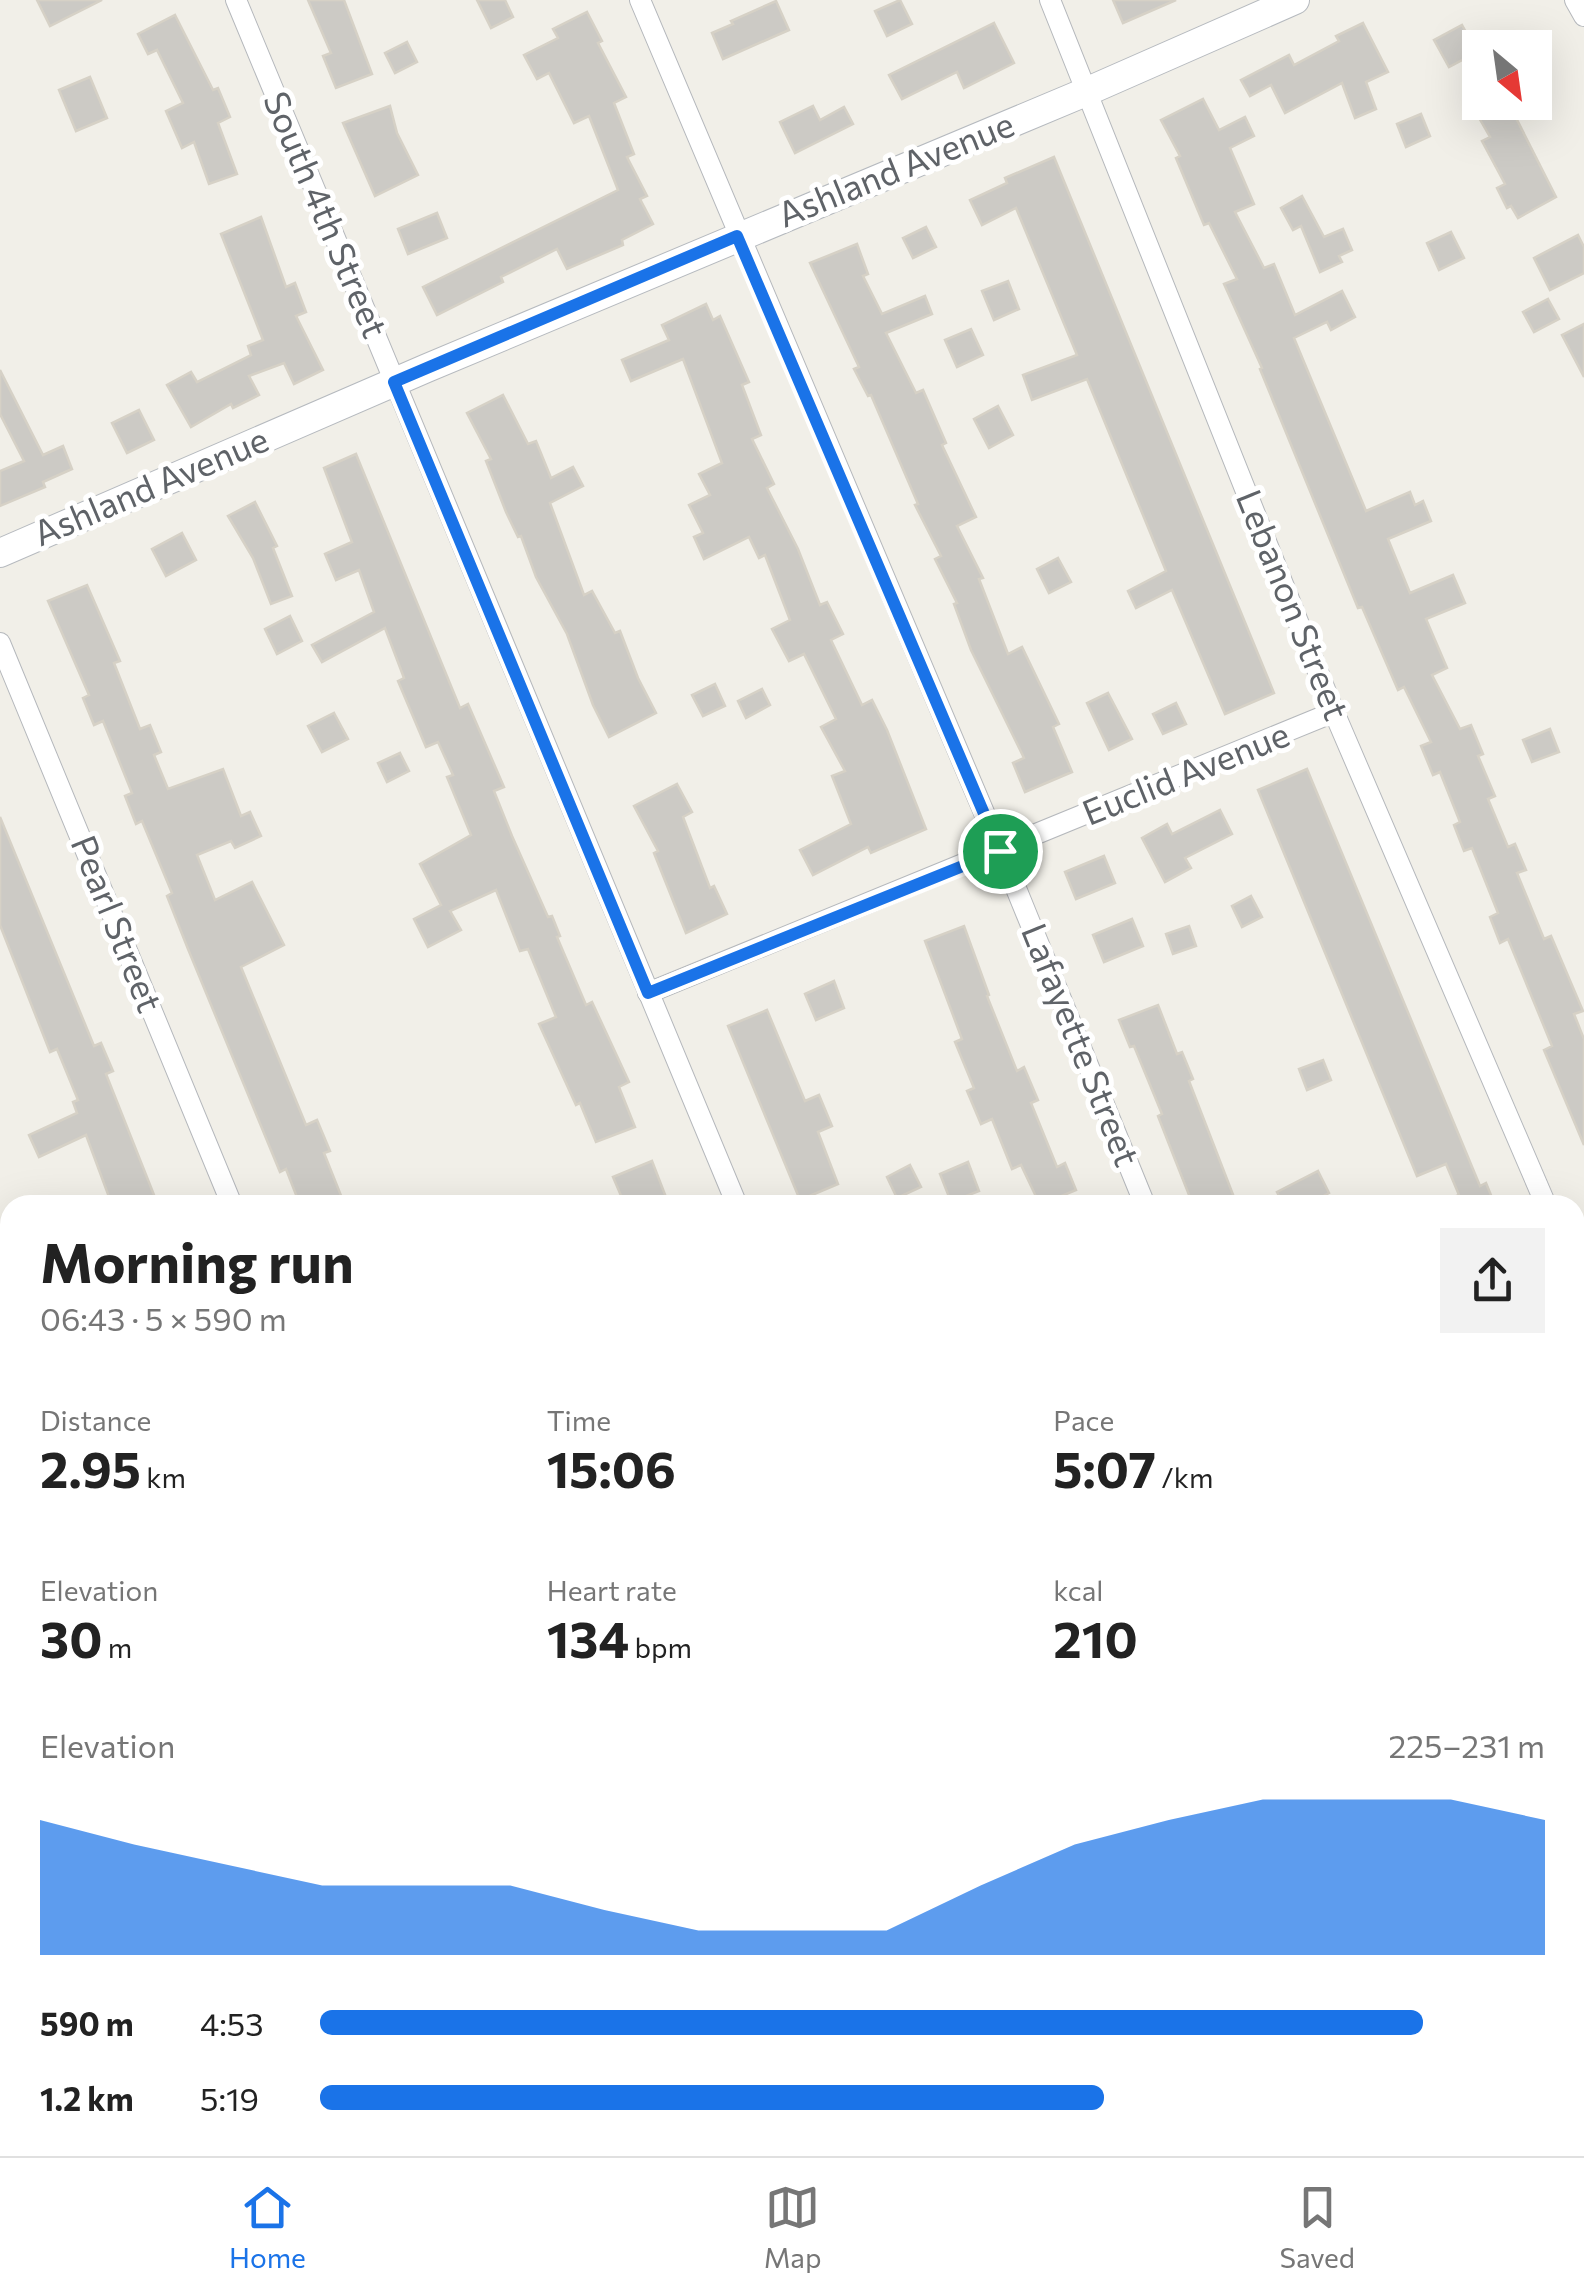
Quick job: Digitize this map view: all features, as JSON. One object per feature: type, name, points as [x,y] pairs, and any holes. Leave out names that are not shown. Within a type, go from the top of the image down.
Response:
[{"type":"street","name":"South 4th Street","points":[[236,0],[733,1195]]},
{"type":"street","name":"Lafayette Street","points":[[640,0],[1000,851],[1141,1195]]},
{"type":"street","name":"Lebanon Street","points":[[1050,0],[1334,712],[1542,1195]]},
{"type":"street","name":"Ashland Avenue","points":[[0,553],[1295,0]]},
{"type":"street","points":[[1575,0],[1584,16]]},
{"type":"street","name":"Pearl Street","points":[[0,643],[228,1195]]},
{"type":"street","name":"Euclid Avenue","points":[[648,993],[1334,712]]},
{"type":"building","points":[[37,0],[102,0],[50,26]]},
{"type":"building","points":[[308,0],[344,0],[372,74],[336,88],[323,56],[331,53]]},
{"type":"building","points":[[477,0],[505,0],[513,17],[491,28]]},
{"type":"building","points":[[900,0],[912,24],[887,36],[875,11]]},
{"type":"building","points":[[1113,0],[1176,0],[1123,23]]},
{"type":"building","points":[[776,1],[789,30],[723,59],[712,33]]},
{"type":"building","points":[[587,12],[626,97],[614,103],[634,154],[627,157],[647,196],[640,199],[653,224],[622,240],[623,245],[567,269],[557,249],[437,315],[423,287],[618,190],[589,116],[574,123],[549,73],[537,79],[524,55],[558,38],[553,29]]},
{"type":"building","points":[[175,15],[213,90],[218,88],[230,117],[218,123],[237,174],[209,184],[194,142],[182,148],[166,111],[183,103],[157,50],[148,54],[138,34]]},
{"type":"building","points":[[994,23],[1014,63],[964,88],[957,72],[902,99],[889,75]]},
{"type":"building","points":[[1363,23],[1388,72],[1366,82],[1376,109],[1355,118],[1342,83],[1285,113],[1271,85],[1250,96],[1241,80],[1289,55],[1294,65]]},
{"type":"building","points":[[1462,25],[1462,60],[1449,67],[1434,40]]},
{"type":"building","points":[[407,42],[417,62],[395,73],[385,53]]},
{"type":"building","points":[[90,77],[107,118],[76,131],[59,90]]},
{"type":"building","points":[[1203,99],[1219,130],[1245,117],[1254,136],[1230,148],[1254,204],[1235,212],[1264,268],[1274,264],[1295,315],[1342,291],[1355,317],[1331,330],[1327,322],[1294,338],[1366,511],[1410,492],[1415,505],[1423,501],[1431,521],[1388,539],[1410,593],[1453,575],[1465,603],[1426,619],[1447,668],[1432,675],[1460,729],[1471,725],[1483,754],[1478,756],[1495,796],[1488,799],[1508,847],[1515,844],[1526,870],[1517,873],[1544,939],[1551,936],[1583,1011],[1574,1014],[1584,1039],[1584,1145],[1544,1050],[1552,1046],[1508,939],[1500,943],[1490,917],[1498,913],[1472,848],[1464,851],[1454,825],[1460,822],[1440,772],[1433,775],[1421,746],[1431,742],[1404,687],[1398,690],[1362,607],[1358,608],[1262,368],[1224,284],[1237,279],[1209,223],[1204,225],[1176,158],[1180,156],[1161,120]]},
{"type":"building","points":[[390,106],[397,133],[418,175],[375,196],[343,123]]},
{"type":"building","points":[[813,106],[820,120],[844,107],[853,124],[795,153],[780,122]]},
{"type":"building","points":[[1421,114],[1430,136],[1406,147],[1397,124]]},
{"type":"building","points":[[1480,120],[1517,120],[1556,197],[1518,218],[1511,206],[1507,208],[1497,188],[1505,184],[1482,141],[1490,137]]},
{"type":"building","points":[[1054,157],[1274,693],[1225,714],[1172,590],[1136,608],[1128,591],[1166,571],[1087,379],[1032,400],[1023,375],[1077,355],[1016,208],[982,225],[970,200],[1007,183],[1005,178]]},
{"type":"building","points":[[1302,196],[1324,237],[1343,229],[1352,250],[1339,256],[1342,262],[1320,272],[1301,226],[1293,230],[1281,208]]},
{"type":"building","points":[[437,213],[447,238],[408,254],[398,229]]},
{"type":"building","points":[[261,217],[286,287],[295,283],[306,312],[296,316],[323,370],[294,384],[284,363],[249,376],[259,395],[233,408],[231,404],[191,427],[167,385],[191,372],[197,382],[251,355],[248,346],[263,340],[221,234]]},
{"type":"building","points":[[926,227],[936,247],[913,258],[903,238]]},
{"type":"building","points":[[1451,232],[1464,258],[1439,270],[1427,243]]},
{"type":"building","points":[[1578,235],[1584,247],[1584,273],[1550,290],[1534,258]]},
{"type":"building","points":[[857,244],[868,274],[863,276],[882,314],[925,296],[932,314],[886,333],[916,393],[923,390],[946,443],[942,445],[976,517],[957,526],[983,578],[979,579],[1008,654],[1022,647],[1059,724],[1053,727],[1072,772],[1025,792],[1013,763],[1024,758],[971,650],[954,604],[957,603],[935,559],[941,556],[915,505],[918,504],[871,395],[868,396],[854,369],[859,367],[810,263]]},
{"type":"building","points":[[1008,281],[1019,309],[994,320],[982,291]]},
{"type":"building","points":[[1548,299],[1559,319],[1534,332],[1523,312]]},
{"type":"building","points":[[706,304],[713,320],[720,316],[749,382],[742,385],[761,435],[752,439],[774,484],[767,488],[798,549],[820,605],[827,602],[843,634],[831,640],[862,705],[872,700],[926,829],[871,853],[868,847],[813,875],[800,850],[851,824],[832,776],[845,771],[821,727],[836,719],[804,654],[789,661],[772,629],[790,620],[765,555],[759,558],[749,537],[704,559],[694,537],[703,533],[689,505],[710,495],[699,474],[722,463],[683,359],[631,381],[622,360],[669,340],[662,325]]},
{"type":"building","points":[[1584,324],[1584,377],[1562,335]]},
{"type":"building","points":[[971,329],[983,355],[957,367],[945,340]]},
{"type":"building","points":[[0,370],[43,455],[63,446],[72,469],[43,482],[45,487],[0,506],[0,471],[24,461],[0,414]]},
{"type":"building","points":[[503,395],[528,444],[536,441],[551,478],[573,467],[583,486],[550,503],[584,595],[592,591],[615,633],[620,631],[656,713],[609,737],[567,634],[506,512],[486,461],[491,459],[467,413]]},
{"type":"building","points":[[998,406],[1013,435],[989,448],[974,419]]},
{"type":"building","points":[[139,410],[154,440],[127,453],[112,423]]},
{"type":"building","points":[[356,454],[460,708],[468,704],[504,787],[494,791],[512,836],[548,917],[552,916],[586,1005],[592,1002],[629,1082],[619,1087],[635,1127],[596,1142],[539,1024],[556,1017],[528,949],[520,951],[496,890],[450,911],[461,930],[428,947],[414,919],[441,905],[420,864],[471,835],[447,777],[453,775],[438,742],[426,747],[398,681],[404,678],[385,628],[322,662],[312,645],[374,612],[359,570],[336,580],[325,554],[352,542],[324,468]]},
{"type":"building","points":[[255,502],[277,546],[273,548],[292,596],[271,604],[253,558],[228,516]]},
{"type":"building","points":[[182,533],[196,560],[166,576],[152,549]]},
{"type":"building","points":[[1058,558],[1071,582],[1049,593],[1037,569]]},
{"type":"building","points":[[87,585],[120,661],[114,663],[140,729],[150,725],[161,752],[154,755],[168,789],[223,769],[241,816],[250,812],[261,836],[235,848],[231,841],[197,855],[215,900],[252,882],[284,945],[241,967],[306,1125],[317,1120],[330,1151],[324,1153],[341,1195],[296,1195],[286,1169],[280,1172],[167,896],[172,893],[142,821],[136,824],[125,796],[132,793],[103,721],[94,725],[83,698],[89,695],[48,601]]},
{"type":"building","points":[[290,616],[302,641],[277,654],[265,629]]},
{"type":"building","points":[[715,684],[725,706],[703,716],[692,695]]},
{"type":"building","points":[[762,689],[770,705],[746,718],[738,701]]},
{"type":"building","points":[[1108,693],[1132,739],[1109,750],[1087,703]]},
{"type":"building","points":[[1176,703],[1186,724],[1163,734],[1153,714]]},
{"type":"building","points":[[334,713],[348,739],[322,752],[308,726]]},
{"type":"building","points":[[1550,729],[1559,752],[1532,762],[1523,740]]},
{"type":"building","points":[[400,753],[409,771],[387,782],[378,763]]},
{"type":"building","points":[[1307,769],[1480,1186],[1486,1183],[1491,1195],[1459,1195],[1446,1164],[1417,1176],[1258,790]]},
{"type":"building","points":[[677,784],[692,812],[683,817],[710,888],[714,886],[727,914],[686,933],[654,853],[658,851],[634,806]]},
{"type":"building","points":[[1220,810],[1232,834],[1185,858],[1191,868],[1165,882],[1142,838],[1167,824],[1172,834]]},
{"type":"building","points":[[0,817],[94,1046],[101,1043],[113,1071],[106,1074],[154,1195],[108,1195],[86,1135],[39,1157],[29,1135],[77,1113],[73,1102],[78,1100],[57,1049],[50,1052],[0,925]]},
{"type":"building","points":[[1104,856],[1115,883],[1076,899],[1065,872]]},
{"type":"building","points":[[1251,896],[1262,917],[1242,927],[1232,906]]},
{"type":"building","points":[[1132,919],[1143,946],[1104,962],[1093,935]]},
{"type":"building","points":[[964,926],[1017,1071],[1024,1067],[1038,1100],[1031,1103],[1057,1167],[1065,1163],[1076,1190],[1064,1195],[1035,1195],[1021,1165],[1012,1169],[992,1119],[981,1124],[967,1091],[974,1088],[955,1042],[962,1039],[925,941]]},
{"type":"building","points":[[1189,926],[1196,946],[1173,954],[1166,934]]},
{"type":"building","points":[[834,981],[844,1008],[816,1020],[805,994]]},
{"type":"building","points":[[1158,1005],[1177,1054],[1182,1052],[1193,1079],[1189,1081],[1233,1195],[1189,1195],[1158,1116],[1162,1114],[1119,1020]]},
{"type":"building","points":[[767,1010],[805,1101],[819,1095],[832,1126],[818,1132],[838,1184],[812,1195],[798,1195],[728,1026]]},
{"type":"building","points":[[1323,1060],[1331,1080],[1307,1090],[1299,1069]]},
{"type":"building","points":[[652,1161],[665,1195],[621,1195],[613,1177]]},
{"type":"building","points":[[968,1162],[979,1191],[948,1195],[940,1174]]},
{"type":"building","points":[[910,1165],[921,1187],[896,1195],[887,1177]]},
{"type":"building","points":[[1318,1171],[1329,1193],[1279,1195],[1277,1192]]},
{"type":"route","points":[[737,236],[1000,851],[648,993],[394,382],[737,236]]}]
